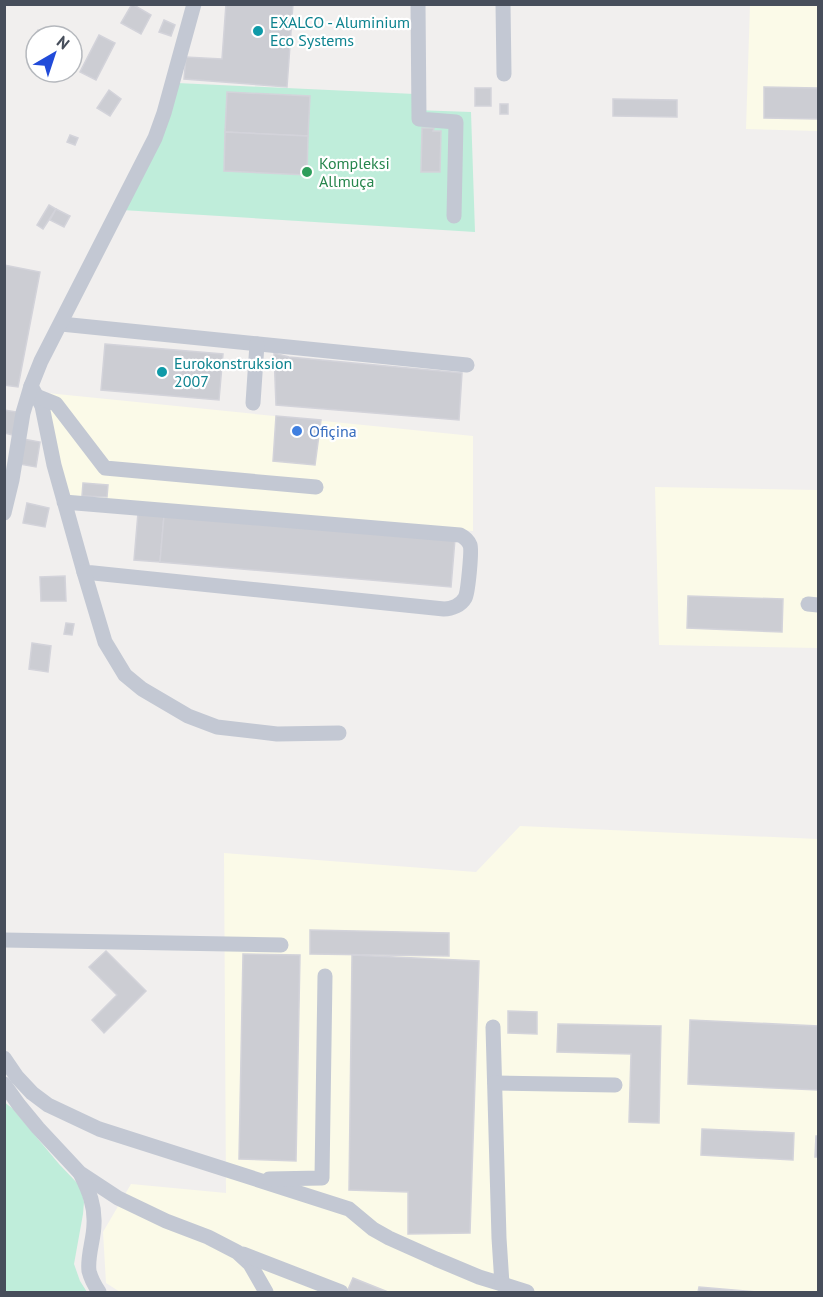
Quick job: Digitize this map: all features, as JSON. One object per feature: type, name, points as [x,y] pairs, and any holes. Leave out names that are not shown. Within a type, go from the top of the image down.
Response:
[{"type":"street","points":[[4,513],[8,481],[23,413],[34,391],[41,361],[155,138],[194,4]]},
{"type":"street","points":[[418,4],[419,119],[456,122],[454,216]]},
{"type":"street","points":[[503,4],[504,74]]},
{"type":"street","points":[[61,324],[467,365]]},
{"type":"street","points":[[253,403],[257,344]]},
{"type":"street","points":[[34,391],[56,404],[105,468],[316,487]]},
{"type":"street","points":[[34,391],[42,406],[54,465],[105,642],[124,675],[142,689],[188,716],[217,727],[277,734],[339,732]]},
{"type":"street","points":[[64,502],[453,533],[466,539],[470,545],[465,598],[451,609],[84,572]]},
{"type":"street","points":[[4,940],[281,945]]},
{"type":"street","points":[[255,1179],[322,1178],[325,976]]},
{"type":"street","points":[[493,1027],[502,1284]]},
{"type":"street","points":[[4,1058],[17,1077],[32,1093],[48,1105],[99,1129],[349,1209],[373,1229],[389,1238],[479,1277],[527,1293]]},
{"type":"street","points":[[495,1083],[615,1085]]},
{"type":"street","points":[[4,1084],[38,1128],[80,1173],[118,1198],[237,1252],[341,1293]]},
{"type":"street","points":[[80,1173],[93,1206],[94,1225],[89,1271],[99,1293]]},
{"type":"street","points":[[237,1252],[250,1264],[266,1293]]},
{"type":"shaded area","points":[[750,5],[818,5],[818,131],[746,129]]},
{"type":"shaded area","points":[[47,393],[473,436],[473,531],[64,496]]},
{"type":"shaded area","points":[[655,487],[818,490],[818,648],[659,645]]},
{"type":"shaded area","points":[[520,826],[818,839],[818,1292],[120,1292],[106,1283],[103,1232],[131,1184],[226,1193],[224,853],[476,872]]},
{"type":"green space","name":"Kompleksi Allmuça","points":[[177,83],[415,94],[415,110],[471,112],[475,232],[122,210]]},
{"type":"green space","points":[[4,1102],[12,1108],[78,1184],[82,1193],[83,1214],[74,1264],[87,1292],[5,1292]]},
{"type":"building","points":[[132,4],[151,15],[141,34],[121,23]]},
{"type":"building","name":"EXALCO - Aluminium Eco Systems","points":[[226,4],[293,4],[287,87],[184,79],[186,57],[222,59]]},
{"type":"building","points":[[164,20],[175,25],[171,36],[159,32]]},
{"type":"building","points":[[99,35],[115,43],[96,80],[84,74],[84,64]]},
{"type":"building","points":[[764,87],[818,88],[818,119],[764,118]]},
{"type":"building","points":[[475,88],[491,88],[491,106],[475,106]]},
{"type":"building","points":[[109,90],[121,99],[110,116],[97,108]]},
{"type":"building","points":[[227,92],[310,96],[308,136],[225,132]]},
{"type":"building","points":[[613,99],[677,100],[677,117],[613,116]]},
{"type":"building","points":[[500,104],[508,104],[508,114],[500,114]]},
{"type":"building","points":[[422,128],[434,128],[433,131],[441,131],[440,172],[421,172]]},
{"type":"building","points":[[225,132],[308,136],[307,175],[224,171]]},
{"type":"building","points":[[70,135],[78,138],[75,145],[67,142]]},
{"type":"building","points":[[49,205],[56,209],[43,229],[37,225]]},
{"type":"building","points":[[56,209],[70,216],[64,227],[50,220]]},
{"type":"building","points":[[4,265],[40,272],[18,387],[4,385]]},
{"type":"building","name":"Eurokonstruksion 2007","points":[[105,344],[223,354],[219,400],[101,390]]},
{"type":"building","points":[[274,353],[289,357],[462,373],[459,420],[276,405]]},
{"type":"building","points":[[4,410],[17,412],[13,435],[4,433]]},
{"type":"building","name":"Ofiçina","points":[[276,416],[321,420],[315,465],[273,461]]},
{"type":"building","points":[[23,439],[40,442],[36,467],[19,464]]},
{"type":"building","points":[[83,483],[108,485],[107,497],[82,496]]},
{"type":"building","points":[[27,503],[49,508],[45,527],[23,523]]},
{"type":"building","points":[[138,513],[164,515],[160,562],[134,560]]},
{"type":"building","points":[[164,515],[455,539],[451,587],[160,562]]},
{"type":"building","points":[[65,576],[66,601],[41,601],[40,577]]},
{"type":"building","points":[[688,596],[783,599],[782,632],[687,628]]},
{"type":"building","points":[[66,623],[74,624],[72,635],[64,634]]},
{"type":"building","points":[[32,643],[51,646],[48,672],[29,669]]},
{"type":"building","points":[[310,930],[449,933],[449,956],[310,954]]},
{"type":"building","points":[[106,951],[146,991],[104,1033],[92,1020],[117,995],[89,967]]},
{"type":"building","points":[[243,954],[300,955],[296,1161],[239,1159]]},
{"type":"building","points":[[352,955],[479,961],[470,1233],[408,1234],[408,1192],[349,1190]]},
{"type":"building","points":[[508,1011],[537,1012],[537,1034],[508,1033]]},
{"type":"building","points":[[690,1020],[818,1026],[818,1090],[688,1084]]},
{"type":"building","points":[[558,1024],[661,1026],[659,1123],[629,1122],[631,1054],[557,1052]]},
{"type":"building","points":[[702,1129],[794,1133],[793,1160],[701,1155]]},
{"type":"building","points":[[816,1136],[818,1136],[818,1157],[815,1157]]},
{"type":"building","points":[[353,1278],[388,1292],[347,1292]]},
{"type":"building","points":[[699,1287],[757,1292],[698,1292]]},
{"type":"place","name":"EXALCO - Aluminium Eco Systems","points":[[258,31]]},
{"type":"place","name":"Kompleksi Allmuça","points":[[307,172]]},
{"type":"place","name":"Eurokonstruksion 2007","points":[[162,372]]},
{"type":"place","name":"Ofiçina","points":[[297,431]]}]
